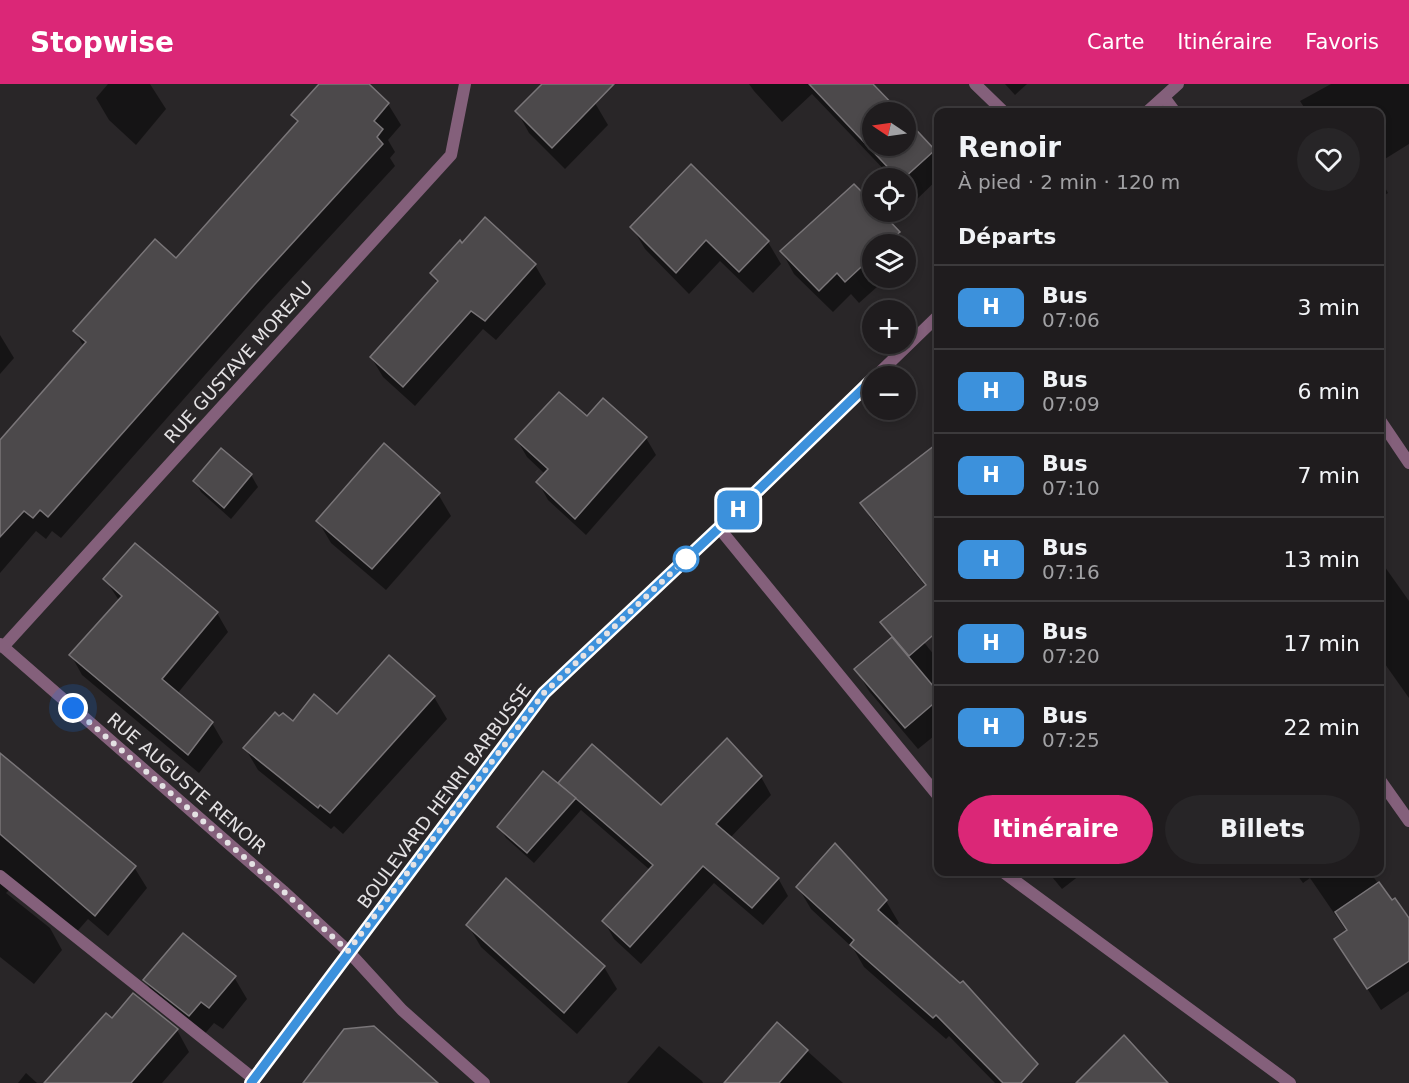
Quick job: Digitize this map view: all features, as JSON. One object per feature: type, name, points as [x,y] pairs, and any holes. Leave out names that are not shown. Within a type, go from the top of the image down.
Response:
[{"type":"street","name":"RUE GUSTAVE MOREAU","points":[[2,645],[451,156],[465,84]]},
{"type":"street","points":[[975,84],[1000,108]]},
{"type":"street","points":[[1152,108],[1178,84]]},
{"type":"street","points":[[1164,97],[1172,108]]},
{"type":"street","name":"BOULEVARD HENRI BARBUSSE","points":[[886,366],[934,320]]},
{"type":"street","name":"BOULEVARD HENRI BARBUSSE","points":[[252,1081],[544,693],[862,390]]},
{"type":"street","points":[[1384,426],[1409,463]]},
{"type":"street","points":[[719,528],[934,791]]},
{"type":"street","name":"RUE AUGUSTE RENOIR","points":[[2,645],[283,891],[348,951],[402,1010],[484,1083]]},
{"type":"street","points":[[1384,786],[1409,821]]},
{"type":"street","points":[[0,876],[252,1081]]},
{"type":"street","points":[[1008,876],[1290,1083]]},
{"type":"building","points":[[319,84],[369,84],[389,103],[374,121],[383,129],[377,137],[383,144],[48,517],[40,510],[33,518],[24,511],[0,537],[0,440],[86,342],[73,331],[155,239],[176,258],[298,121],[291,115]]},
{"type":"building","points":[[542,84],[614,84],[552,148],[515,111]]},
{"type":"building","points":[[809,84],[873,84],[890,102],[862,102],[862,140]]},
{"type":"building","points":[[916,130],[934,151],[915,168],[889,168],[877,156],[916,156]]},
{"type":"building","points":[[691,164],[769,241],[739,272],[706,240],[676,273],[630,227]]},
{"type":"building","points":[[854,184],[862,192],[862,222],[890,222],[900,232],[898,234],[862,234],[862,266],[845,282],[837,273],[819,291],[780,251]]},
{"type":"building","points":[[485,217],[536,264],[485,321],[471,311],[403,387],[370,357],[438,281],[430,273],[460,240],[462,243]]},
{"type":"building","points":[[559,392],[587,416],[603,398],[647,437],[575,519],[536,482],[548,469],[515,439]]},
{"type":"building","points":[[384,443],[440,493],[372,569],[316,521]]},
{"type":"building","points":[[934,446],[934,634],[909,656],[880,622],[926,585],[860,503]]},
{"type":"building","points":[[221,448],[252,474],[224,508],[193,481]]},
{"type":"building","points":[[135,543],[218,612],[162,679],[213,722],[188,755],[69,655],[122,596],[103,579]]},
{"type":"building","points":[[892,637],[934,687],[934,703],[905,728],[854,669]]},
{"type":"building","points":[[389,655],[435,696],[330,813],[320,805],[318,808],[243,748],[275,712],[279,716],[283,713],[293,721],[314,694],[337,714]]},
{"type":"building","points":[[727,738],[762,776],[716,824],[779,878],[752,908],[703,866],[630,947],[602,921],[653,865],[558,783],[592,744],[661,805]]},
{"type":"building","points":[[0,753],[136,866],[95,916],[0,834]]},
{"type":"building","points":[[543,771],[576,798],[527,853],[497,827]]},
{"type":"building","points":[[835,843],[887,900],[878,910],[960,983],[963,981],[1038,1064],[1021,1083],[1003,1083],[936,1015],[933,1018],[850,945],[854,940],[796,887]]},
{"type":"building","points":[[506,878],[605,966],[564,1013],[466,925]]},
{"type":"building","points":[[1379,882],[1392,900],[1395,898],[1409,918],[1409,961],[1367,989],[1334,939],[1347,930],[1335,912]]},
{"type":"building","points":[[183,933],[236,976],[209,1008],[201,1002],[189,1016],[143,980]]},
{"type":"building","points":[[133,993],[178,1029],[131,1083],[44,1083],[106,1013],[112,1018]]},
{"type":"building","points":[[777,1022],[808,1050],[779,1083],[724,1083]]},
{"type":"building","points":[[374,1026],[438,1083],[303,1083],[344,1029]]},
{"type":"building","points":[[1124,1035],[1168,1083],[1076,1083]]},
{"type":"bus line","name":"H","points":[[251,1083],[544,693],[862,390]]},
{"type":"route","points":[[73,708],[283,891],[348,951],[544,693],[686,559]]}]
